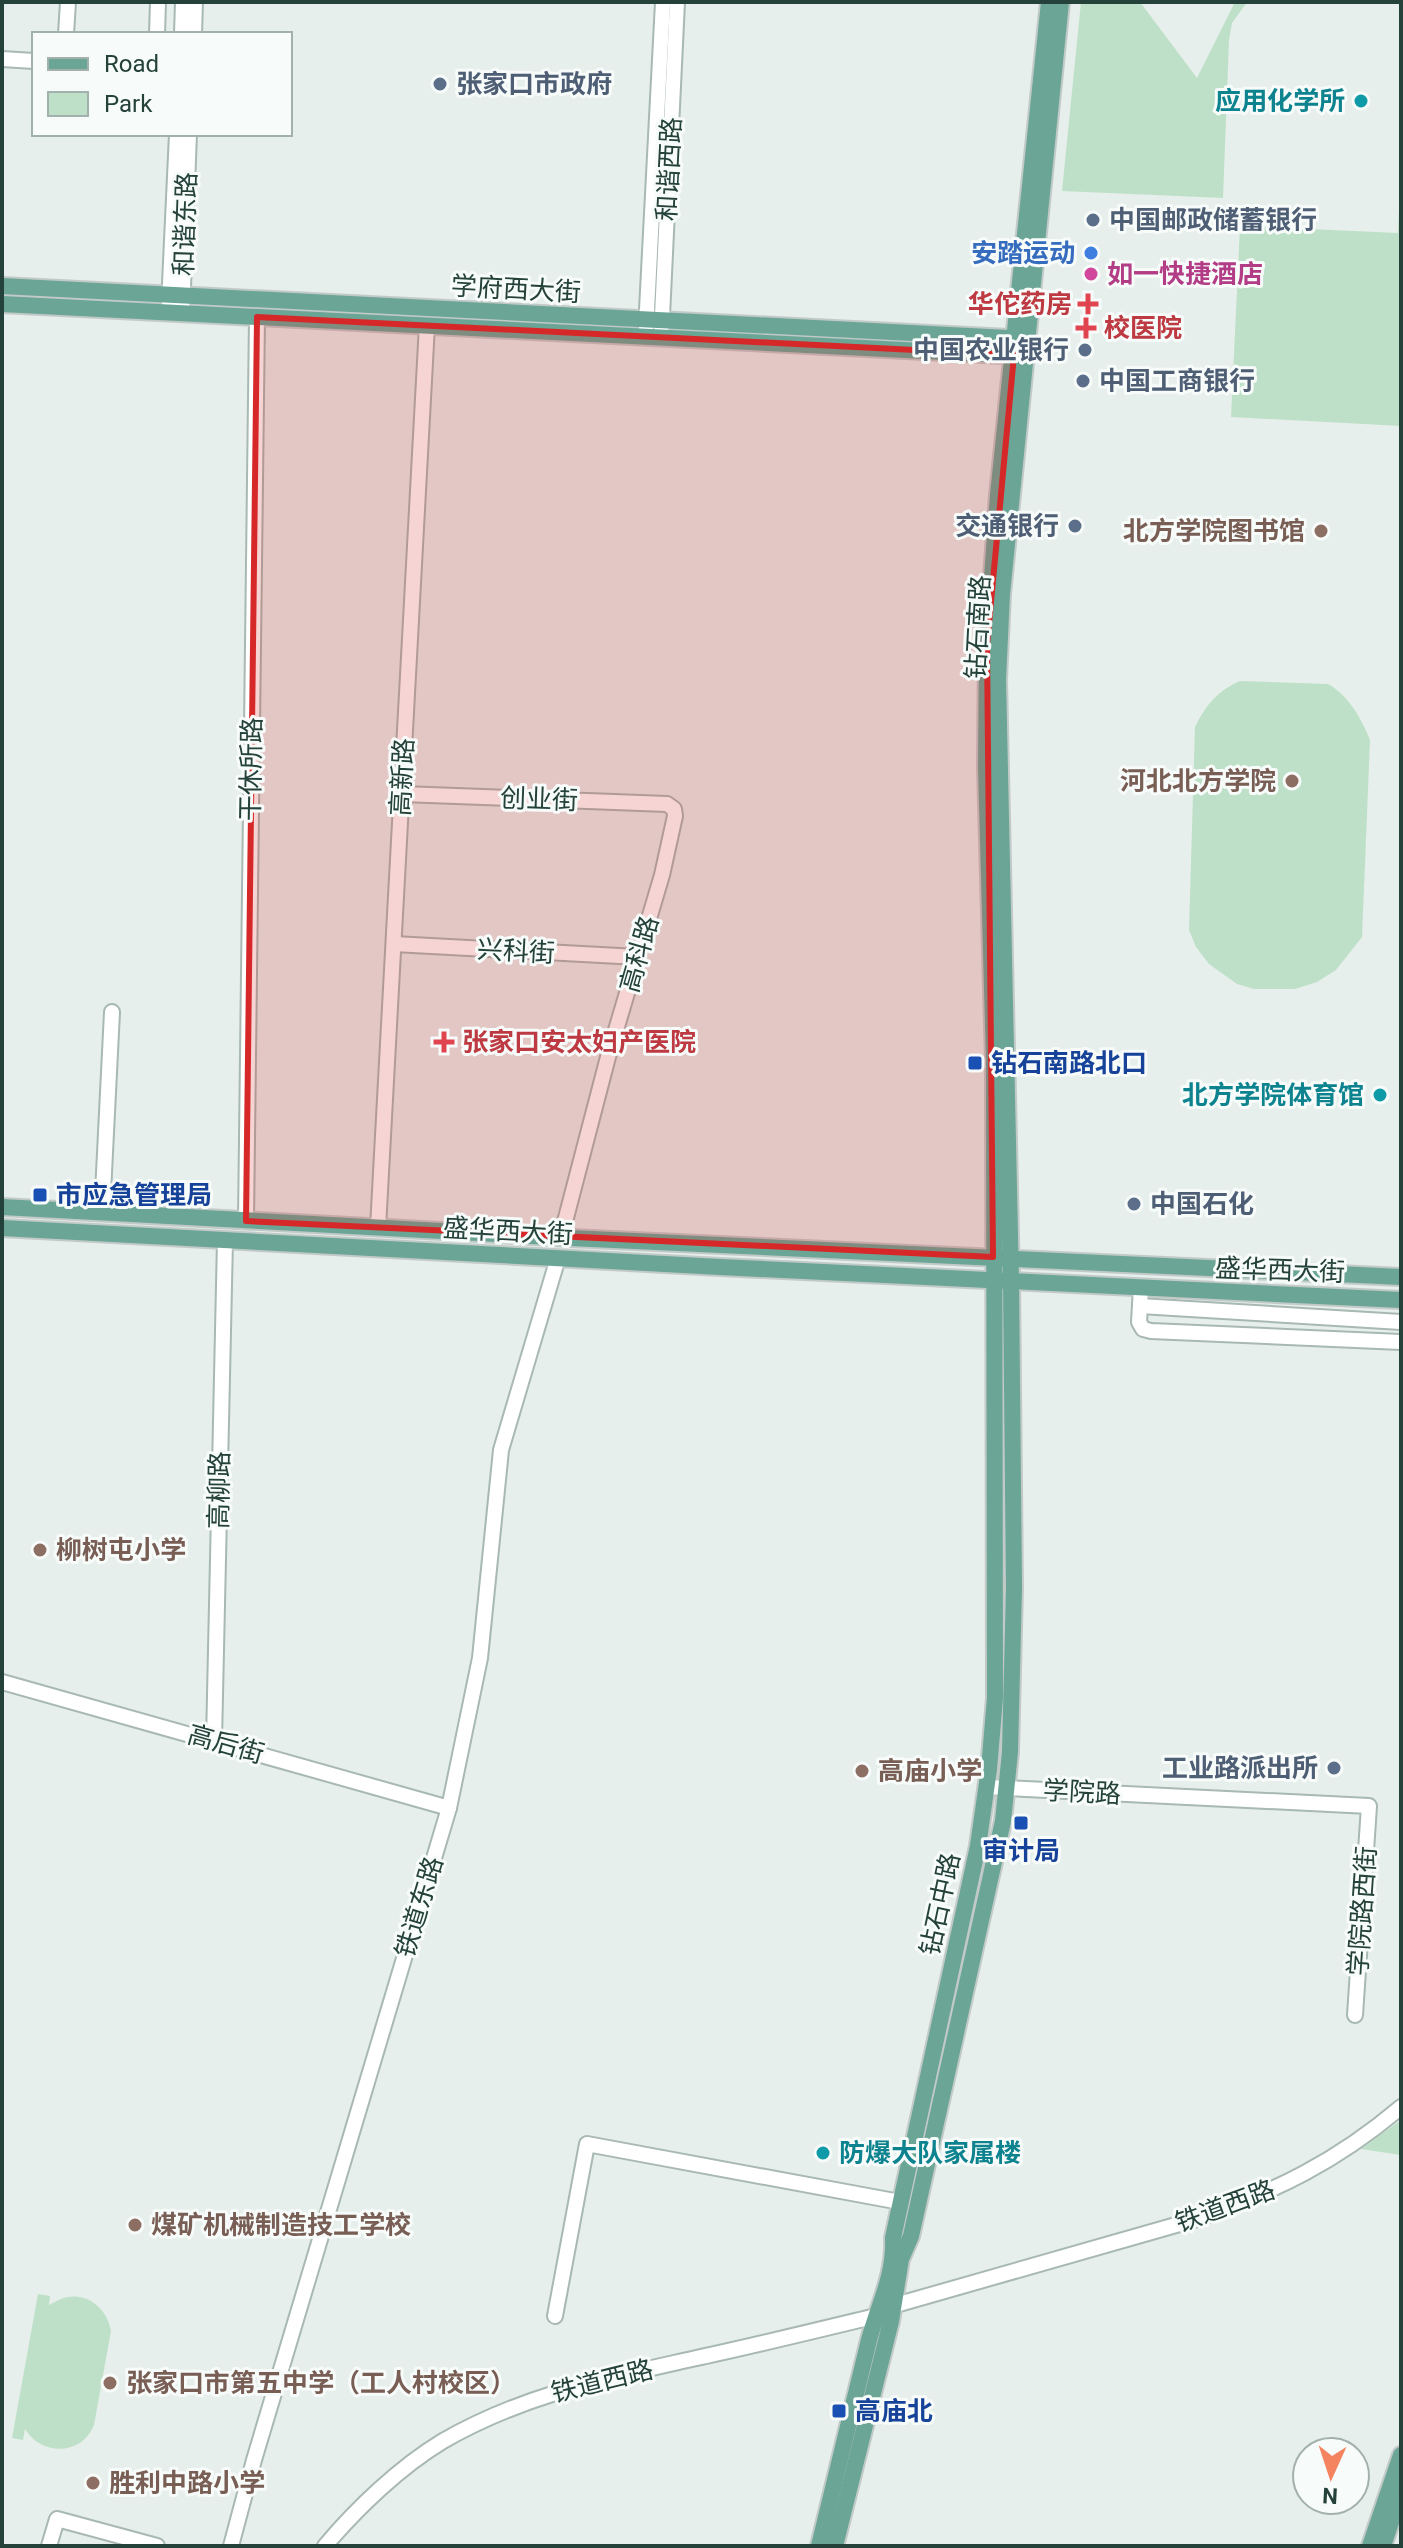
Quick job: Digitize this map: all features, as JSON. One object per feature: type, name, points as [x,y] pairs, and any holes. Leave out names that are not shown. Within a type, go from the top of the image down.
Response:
[{"type":"main road","name":"钻石南路","points":[[1002,1257],[998,679],[1020,347],[1049,2]]},
{"type":"main road","name":"钻石南路","points":[[1020,347],[1061,2]]},
{"type":"main road","name":"学府西大街","points":[[2,286],[257,317],[427,325],[654,328]]},
{"type":"main road","name":"学府西大街","points":[[2,304],[175,305],[1020,347]]},
{"type":"main road","name":"盛华西大街","points":[[2,1207],[1401,1277]]},
{"type":"main road","name":"盛华西大街","points":[[2,1228],[1401,1300]]},
{"type":"main road","points":[[780,1270],[781,1248]]},
{"type":"main road","name":"钻石中路","points":[[819,2546],[876,2316],[886,2292],[900,2202],[978,1846],[995,1698],[1002,1257]]},
{"type":"main road","name":"钻石中路","points":[[835,2546],[891,2321],[901,2259],[911,2236],[1003,1821],[1013,1699],[1002,1281]]},
{"type":"main road","points":[[1370,2546],[1401,2455]]},
{"type":"main road","points":[[1383,2546],[1401,2492]]},
{"type":"street","points":[[66,32],[68,2]]},
{"type":"street","points":[[157,32],[158,2]]},
{"type":"street","points":[[182,32],[183,2]]},
{"type":"street","points":[[194,32],[195,2]]},
{"type":"street","name":"和谐西路","points":[[654,328],[663,2]]},
{"type":"street","name":"和谐西路","points":[[654,328],[677,2]]},
{"type":"street","points":[[2,59],[32,61]]},
{"type":"street","name":"和谐东路","points":[[175,305],[177,136]]},
{"type":"street","name":"和谐东路","points":[[175,305],[189,136]]},
{"type":"street","name":"干休所路","points":[[246,1221],[257,317]]},
{"type":"street","name":"高新路","points":[[378,1228],[427,325]]},
{"type":"street","name":"创业街","points":[[402,794],[667,804],[674,809]]},
{"type":"street","name":"高科路","points":[[561,1237],[608,1057],[662,875],[674,809]]},
{"type":"street","name":"兴科街","points":[[394,944],[638,957]]},
{"type":"street","points":[[102,1213],[112,1012]]},
{"type":"street","points":[[2,1235],[29,1230]]},
{"type":"street","name":"高柳路","points":[[214,1741],[225,1240]]},
{"type":"street","name":"铁道东路","points":[[231,2546],[258,2445],[449,1808],[480,1658],[501,1450],[558,1258]]},
{"type":"street","points":[[1149,1289],[1140,1306],[1139,1322],[1143,1329],[1151,1331],[1401,1342]]},
{"type":"street","points":[[1140,1306],[1401,1322]]},
{"type":"street","name":"高后街","points":[[2,1682],[449,1808]]},
{"type":"street","name":"学院路","points":[[986,1787],[1369,1806]]},
{"type":"street","name":"学院路西街","points":[[1355,2015],[1369,1806]]},
{"type":"street","name":"铁道西路","points":[[892,2306],[1233,2207],[1318,2168],[1367,2136],[1401,2107]]},
{"type":"street","points":[[555,2316],[587,2144],[900,2202]]},
{"type":"street","name":"铁道西路","points":[[325,2546],[351,2516],[441,2442],[503,2411],[580,2384],[876,2316]]},
{"type":"street","points":[[49,2546],[57,2519],[157,2546]]},
{"type":"highlighted area","points":[[257,317],[1014,355],[987,645],[993,1257],[246,1221]]},
{"type":"green space","points":[[1081,2],[1140,2],[1197,78],[1235,2],[1247,2],[1232,23],[1229,40],[1223,198],[1062,191]]},
{"type":"green space","points":[[1401,161],[1401,426],[1231,417],[1240,226],[1398,233]]},
{"type":"green space","points":[[1240,681],[1328,684],[1354,708],[1370,740],[1362,937],[1336,970],[1317,982],[1295,989],[1254,989],[1237,984],[1209,964],[1196,947],[1189,930],[1195,727],[1213,700]]},
{"type":"green space","points":[[1401,2120],[1401,2155],[1361,2149]]},
{"type":"green space","points":[[38,2294],[50,2296],[49,2305],[76,2296],[90,2301],[102,2310],[111,2331],[94,2425],[80,2442],[61,2449],[41,2444],[25,2429],[23,2440],[12,2438]]},
{"type":"place","name":"张家口市政府","points":[[440,84]]},
{"type":"place","name":"应用化学所","points":[[1361,101]]},
{"type":"place","name":"中国邮政储蓄银行","points":[[1093,220]]},
{"type":"place","name":"安踏运动","points":[[1091,253]]},
{"type":"place","name":"如一快捷酒店","points":[[1091,274]]},
{"type":"place","name":"华佗药房","points":[[1088,304]]},
{"type":"place","name":"校医院","points":[[1086,328]]},
{"type":"place","name":"中国农业银行","points":[[1085,350]]},
{"type":"place","name":"中国工商银行","points":[[1083,381]]},
{"type":"place","name":"交通银行","points":[[1075,526]]},
{"type":"place","name":"北方学院图书馆","points":[[1321,531]]},
{"type":"place","name":"河北北方学院","points":[[1292,781]]},
{"type":"place","name":"张家口安太妇产医院","points":[[444,1042]]},
{"type":"place","name":"钻石南路北口","points":[[975,1063]]},
{"type":"place","name":"北方学院体育馆","points":[[1380,1095]]},
{"type":"place","name":"市应急管理局","points":[[40,1195]]},
{"type":"place","name":"中国石化","points":[[1134,1204]]},
{"type":"place","name":"柳树屯小学","points":[[40,1550]]},
{"type":"place","name":"工业路派出所","points":[[1334,1768]]},
{"type":"place","name":"高庙小学","points":[[862,1771]]},
{"type":"place","name":"审计局","points":[[1021,1823]]},
{"type":"place","name":"防爆大队家属楼","points":[[823,2153]]},
{"type":"place","name":"煤矿机械制造技工学校","points":[[135,2225]]},
{"type":"place","name":"张家口市第五中学（工人村校区）","points":[[110,2383]]},
{"type":"place","name":"高庙北","points":[[839,2411]]},
{"type":"place","name":"胜利中路小学","points":[[93,2483]]}]
